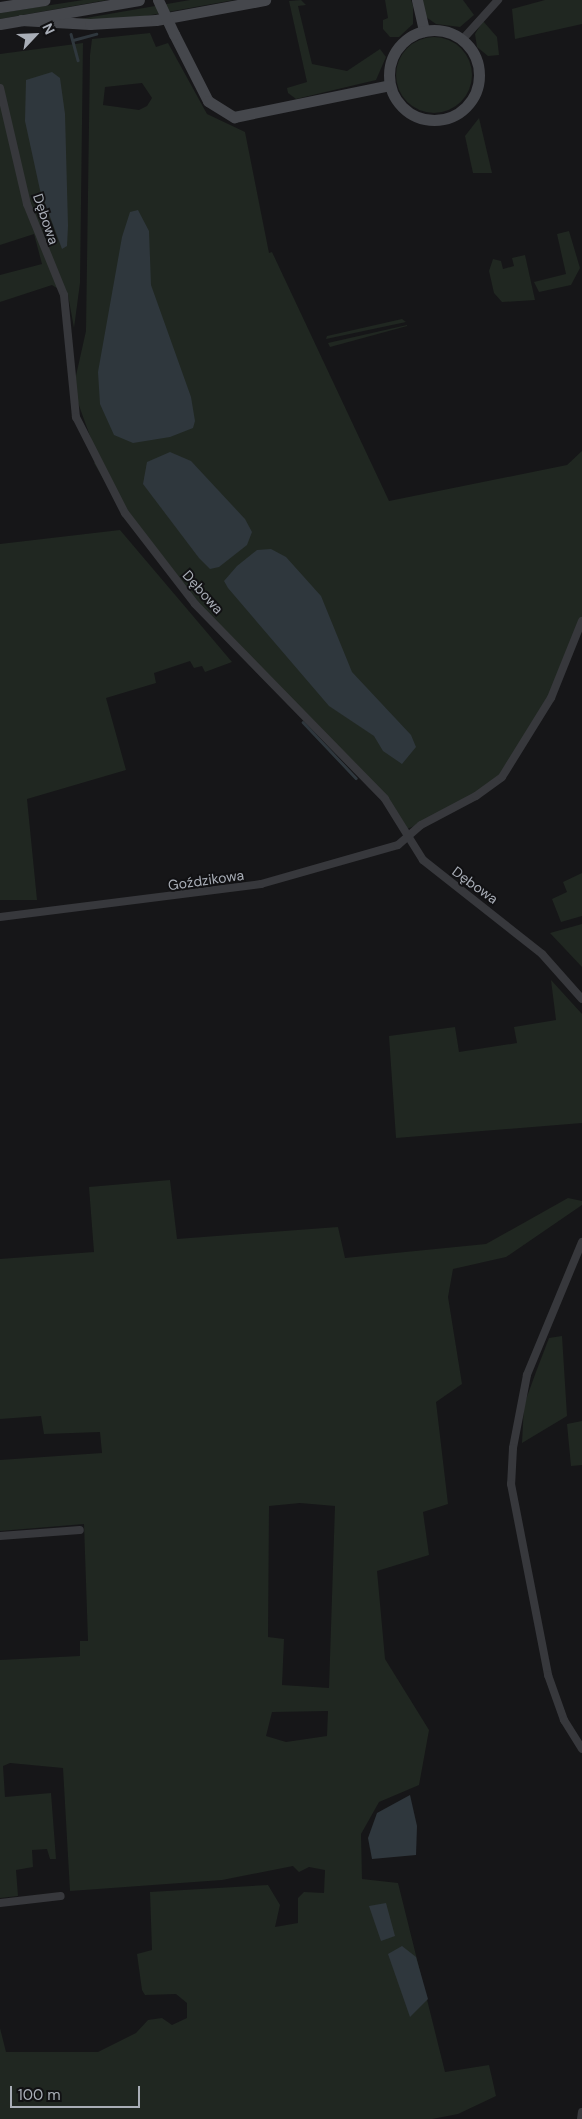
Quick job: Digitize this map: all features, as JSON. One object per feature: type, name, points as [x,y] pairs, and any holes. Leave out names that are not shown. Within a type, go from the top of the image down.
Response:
[{"type":"street","points":[[0,7],[44,0]]},
{"type":"street","points":[[0,24],[138,0]]},
{"type":"street","points":[[158,0],[208,101],[234,117],[390,85]]},
{"type":"street","points":[[21,20],[90,24],[156,20],[265,0]]},
{"type":"street","points":[[417,0],[424,31]]},
{"type":"street","points":[[462,40],[498,0]]},
{"type":"street","points":[[424,31],[442,31],[462,40],[472,52],[479,73],[474,96],[460,112],[440,120],[416,116],[400,104],[390,85],[396,51],[424,31]]},
{"type":"street","name":"Dębowa","points":[[0,88],[27,204],[64,295],[73,402],[94,457],[138,532],[181,588],[385,799],[430,867],[528,941],[582,999]]},
{"type":"street","name":"Goździkowa","points":[[0,918],[261,884],[385,851],[502,777],[551,698],[582,621]]},
{"type":"street","points":[[582,1242],[524,1388],[512,1448],[511,1488],[548,1675],[564,1720],[582,1749]]},
{"type":"street","points":[[0,1536],[80,1530]]},
{"type":"street","points":[[0,1903],[61,1896]]},
{"type":"street","points":[[581,2119],[582,2112]]},
{"type":"shaded area","points":[[83,0],[107,0],[0,19],[0,13]]},
{"type":"shaded area","points":[[190,0],[234,0],[129,19],[74,20]]},
{"type":"shaded area","points":[[301,0],[306,5],[298,6],[312,64],[347,71],[380,49],[386,57],[376,80],[296,99],[288,93],[287,88],[307,82],[289,1]]},
{"type":"shaded area","points":[[385,0],[411,0],[413,24],[399,37],[390,37],[383,29],[383,20],[388,18]]},
{"type":"shaded area","points":[[422,0],[463,0],[474,15],[460,27],[436,24],[426,17]]},
{"type":"shaded area","points":[[545,0],[582,0],[582,24],[515,39],[512,9]]},
{"type":"shaded area","points":[[483,21],[497,37],[499,55],[488,56],[477,47],[475,34]]},
{"type":"shaded area","points":[[150,33],[156,47],[168,43],[207,114],[245,132],[269,253],[272,252],[389,501],[567,465],[582,451],[582,621],[551,698],[502,777],[446,813],[407,829],[390,805],[203,611],[135,532],[94,463],[98,458],[73,389],[86,331],[90,55],[92,39]],"holes":[[[142,83],[152,98],[147,106],[139,110],[103,105],[105,87]]]},
{"type":"shaded area","points":[[434,37],[449,40],[461,48],[469,60],[472,75],[469,90],[461,102],[449,110],[434,113],[419,110],[407,102],[399,90],[396,75],[399,60],[407,48],[419,40]]},
{"type":"shaded area","points":[[83,43],[80,283],[74,328],[68,295],[52,285],[0,302],[0,275],[42,264],[34,234],[0,245],[0,54]]},
{"type":"shaded area","points":[[52,72],[60,78],[65,114],[68,226],[67,246],[62,249],[40,190],[25,121],[26,80]]},
{"type":"shaded area","points":[[479,118],[492,173],[473,173],[465,136]]},
{"type":"shaded area","points":[[138,210],[149,231],[151,285],[191,397],[195,421],[193,428],[170,437],[133,443],[114,435],[100,404],[98,372],[122,237],[130,212]]},
{"type":"shaded area","points":[[569,231],[580,268],[571,285],[539,292],[534,282],[566,274],[557,234]]},
{"type":"shaded area","points":[[525,255],[535,300],[502,302],[494,293],[489,271],[493,259],[501,261],[503,269],[514,266],[512,258]]},
{"type":"shaded area","points":[[402,319],[406,322],[326,339],[327,336]]},
{"type":"shaded area","points":[[407,325],[330,347],[328,343]]},
{"type":"shaded area","points":[[170,452],[191,461],[245,519],[252,532],[247,545],[219,567],[210,569],[199,558],[143,484],[147,462]]},
{"type":"shaded area","points":[[120,530],[232,662],[205,672],[202,666],[194,668],[190,661],[154,673],[156,683],[106,698],[126,770],[27,799],[37,900],[0,900],[0,544]]},
{"type":"shaded area","points":[[271,549],[286,557],[321,596],[352,672],[411,735],[416,747],[402,764],[383,751],[374,736],[329,706],[228,588],[224,581],[237,566],[257,550]]},
{"type":"shaded area","points":[[582,873],[582,916],[561,922],[552,899],[567,892],[563,882]]},
{"type":"shaded area","points":[[582,924],[582,967],[550,933]]},
{"type":"shaded area","points":[[551,980],[582,1014],[582,1123],[396,1138],[389,1036],[455,1027],[459,1052],[517,1043],[514,1027],[556,1020]]},
{"type":"shaded area","points":[[170,1180],[177,1239],[338,1227],[345,1258],[486,1244],[568,1198],[582,1201],[582,1205],[506,1257],[453,1269],[448,1297],[462,1384],[436,1402],[448,1504],[423,1512],[429,1555],[377,1571],[385,1659],[429,1730],[419,1785],[379,1802],[361,1834],[362,1879],[398,1883],[445,2072],[489,2065],[496,2096],[458,2114],[432,2119],[0,2119],[0,2028],[6,2052],[98,2052],[136,2033],[148,2020],[162,2018],[172,2025],[187,2018],[187,2003],[176,1994],[145,1995],[142,1990],[137,1954],[152,1950],[150,1892],[268,1885],[280,1905],[275,1927],[298,1923],[298,1898],[304,1892],[324,1893],[325,1870],[309,1867],[299,1872],[293,1866],[222,1880],[70,1891],[63,1768],[10,1763],[3,1766],[5,1797],[51,1793],[56,1859],[50,1859],[47,1849],[32,1850],[33,1867],[16,1870],[18,1896],[0,1898],[0,1660],[80,1656],[80,1641],[88,1641],[84,1524],[0,1531],[0,1460],[102,1453],[100,1432],[44,1434],[41,1416],[0,1419],[0,1259],[94,1252],[89,1187]],"holes":[[[300,1503],[335,1506],[329,1688],[282,1685],[284,1639],[268,1637],[269,1506]],[[328,1711],[327,1736],[286,1742],[266,1736],[272,1712]]]},
{"type":"shaded area","points":[[562,1336],[567,1416],[522,1443],[524,1405],[536,1372],[549,1338]]},
{"type":"shaded area","points":[[582,1421],[582,1465],[571,1466],[567,1424]]},
{"type":"shaded area","points":[[410,1795],[417,1826],[416,1855],[372,1859],[368,1838],[377,1813]]},
{"type":"shaded area","points":[[386,1903],[395,1936],[381,1941],[369,1906]]},
{"type":"shaded area","points":[[402,1946],[416,1957],[428,1999],[410,2017],[388,1954]]},
{"type":"waterway","points":[[71,34],[78,60]]},
{"type":"waterway","points":[[73,40],[96,34]]},
{"type":"waterway","points":[[303,722],[356,778]]}]
